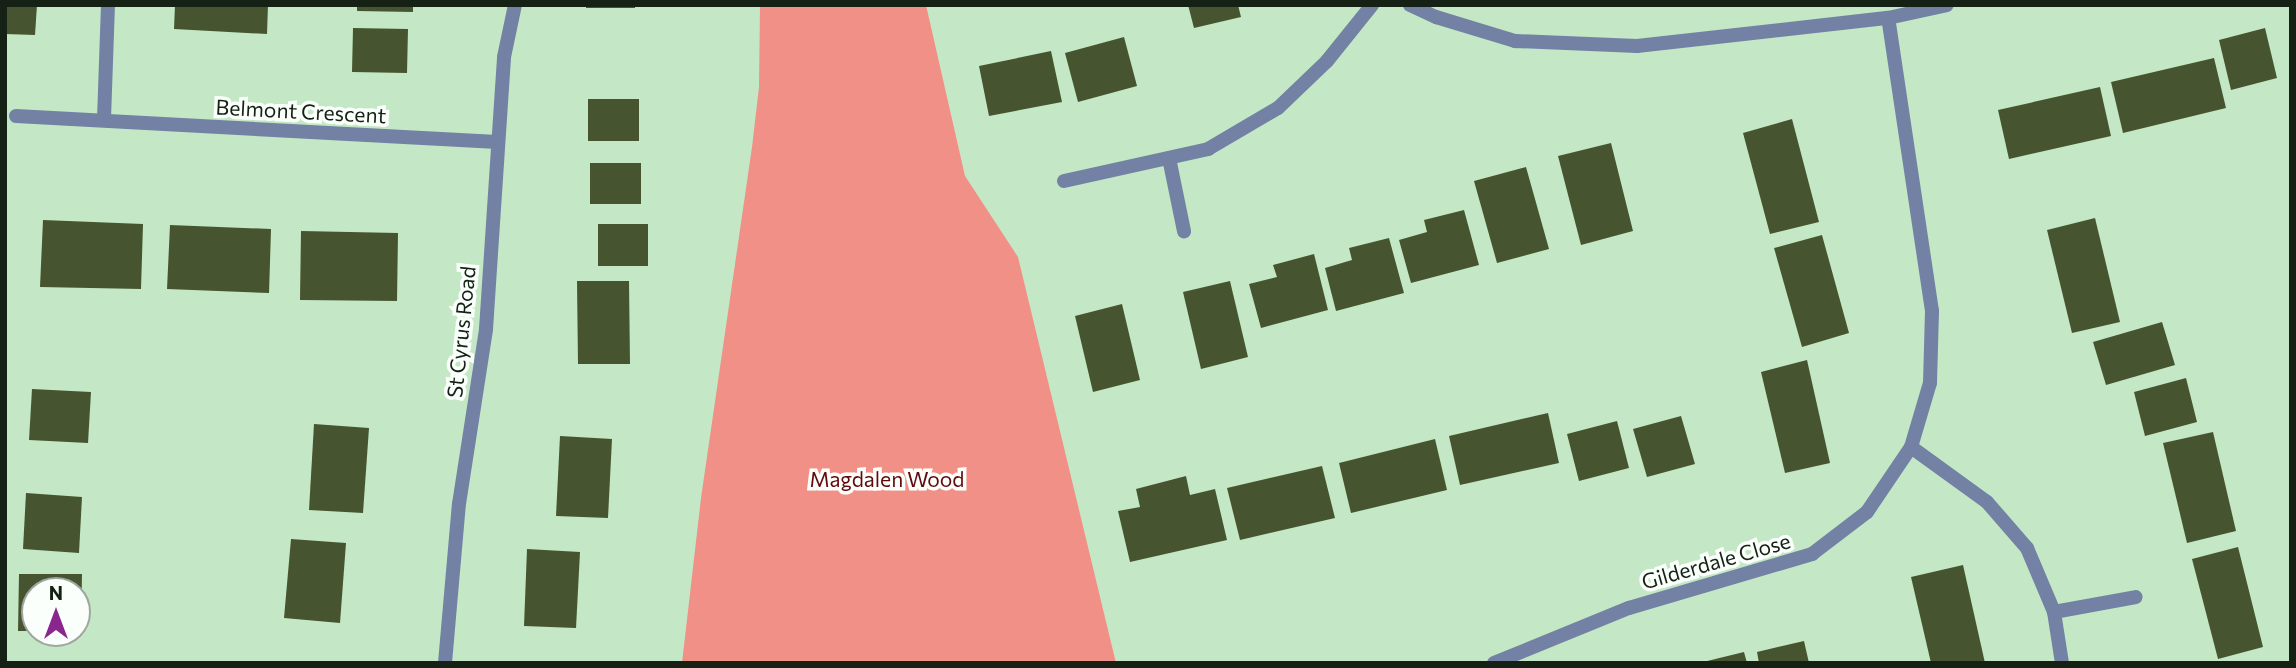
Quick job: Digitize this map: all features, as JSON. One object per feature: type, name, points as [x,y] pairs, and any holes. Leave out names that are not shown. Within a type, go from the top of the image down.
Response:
[{"type":"street","points":[[104,119],[108,5]]},
{"type":"street","name":"St Cyrus Road","points":[[445,663],[459,504],[486,329],[503,57],[515,5]]},
{"type":"street","points":[[1064,181],[1208,149],[1278,107],[1327,61],[1372,5]]},
{"type":"street","points":[[1410,5],[1436,17],[1515,41],[1637,46],[1888,18],[1947,5]]},
{"type":"street","name":"Gilderdale Close","points":[[1494,663],[1629,608],[1812,554],[1867,512],[1911,447],[1930,383],[1932,311],[1888,18]]},
{"type":"street","name":"Belmont Crescent","points":[[16,116],[497,142]]},
{"type":"street","points":[[1169,158],[1184,231]]},
{"type":"street","points":[[1911,447],[1987,502],[2027,548],[2054,612],[2062,663]]},
{"type":"street","points":[[2054,612],[2136,597]]},
{"type":"green space","name":"Magdalen Wood","points":[[760,5],[926,5],[965,176],[1018,257],[1116,663],[682,663],[701,498],[752,147],[759,87]]},
{"type":"building","points":[[5,5],[37,5],[35,35],[5,34]]},
{"type":"building","points":[[175,5],[268,5],[267,34],[174,29]]},
{"type":"building","points":[[357,5],[413,5],[413,12],[357,11]]},
{"type":"building","points":[[586,5],[635,5],[635,8],[586,8]]},
{"type":"building","points":[[1188,5],[1238,5],[1241,17],[1194,28]]},
{"type":"building","points":[[353,28],[408,29],[407,73],[352,72]]},
{"type":"building","points":[[2265,28],[2277,78],[2231,90],[2219,40]]},
{"type":"building","points":[[1124,37],[1137,86],[1078,102],[1065,53]]},
{"type":"building","points":[[1051,51],[1062,102],[989,116],[979,66]]},
{"type":"building","points":[[2214,58],[2226,108],[2123,133],[2111,82]]},
{"type":"building","points":[[2100,87],[2111,136],[2009,159],[1998,110]]},
{"type":"building","points":[[588,99],[639,99],[639,141],[588,141]]},
{"type":"building","points":[[1792,119],[1819,222],[1770,234],[1743,133]]},
{"type":"building","points":[[1611,143],[1633,231],[1581,245],[1558,156]]},
{"type":"building","points":[[590,163],[641,163],[641,204],[590,204]]},
{"type":"building","points":[[1526,167],[1549,249],[1497,263],[1474,181]]},
{"type":"building","points":[[1464,210],[1479,265],[1411,283],[1399,240],[1427,232],[1424,220]]},
{"type":"building","points":[[2095,218],[2120,322],[2072,333],[2047,230]]},
{"type":"building","points":[[43,220],[143,224],[141,289],[40,287]]},
{"type":"building","points":[[598,224],[648,224],[648,266],[598,266]]},
{"type":"building","points":[[170,225],[271,229],[269,293],[167,289]]},
{"type":"building","points":[[301,231],[398,233],[397,301],[300,300]]},
{"type":"building","points":[[1822,235],[1849,333],[1802,347],[1774,248]]},
{"type":"building","points":[[1389,238],[1404,293],[1336,311],[1325,268],[1352,260],[1349,248]]},
{"type":"building","points":[[1314,254],[1328,310],[1261,328],[1249,284],[1277,277],[1273,265]]},
{"type":"building","points":[[577,281],[629,281],[630,364],[578,364]]},
{"type":"building","points":[[1230,281],[1248,357],[1201,369],[1183,292]]},
{"type":"building","points":[[1122,304],[1140,380],[1093,392],[1075,316]]},
{"type":"building","points":[[2162,322],[2175,365],[2106,385],[2093,342]]},
{"type":"building","points":[[1807,360],[1830,463],[1785,473],[1761,372]]},
{"type":"building","points":[[2186,378],[2197,422],[2145,436],[2134,392]]},
{"type":"building","points":[[32,389],[91,392],[88,443],[29,440]]},
{"type":"building","points":[[1548,413],[1559,463],[1460,485],[1449,436]]},
{"type":"building","points":[[1681,416],[1695,464],[1647,477],[1633,429]]},
{"type":"building","points":[[1617,421],[1629,468],[1579,481],[1567,434]]},
{"type":"building","points":[[314,424],[369,428],[363,513],[309,510]]},
{"type":"building","points":[[2213,432],[2236,531],[2187,543],[2163,443]]},
{"type":"building","points":[[560,436],[612,439],[608,518],[556,516]]},
{"type":"building","points":[[1435,439],[1447,490],[1351,513],[1339,463]]},
{"type":"building","points":[[1322,466],[1335,518],[1240,540],[1227,488]]},
{"type":"building","points":[[1186,476],[1190,495],[1215,489],[1227,540],[1130,562],[1118,511],[1140,507],[1136,489]]},
{"type":"building","points":[[26,493],[82,497],[79,553],[23,549]]},
{"type":"building","points":[[291,539],[346,543],[340,623],[284,618]]},
{"type":"building","points":[[2238,547],[2263,647],[2218,659],[2192,559]]},
{"type":"building","points":[[527,549],[580,552],[576,628],[524,626]]},
{"type":"building","points":[[1963,565],[1985,663],[1931,663],[1911,577]]},
{"type":"building","points":[[19,574],[82,574],[82,577],[21,577],[21,631],[18,631]]},
{"type":"building","points":[[1804,641],[1809,663],[1759,663],[1757,652]]},
{"type":"building","points":[[1744,652],[1747,663],[1703,663],[1703,662]]}]
